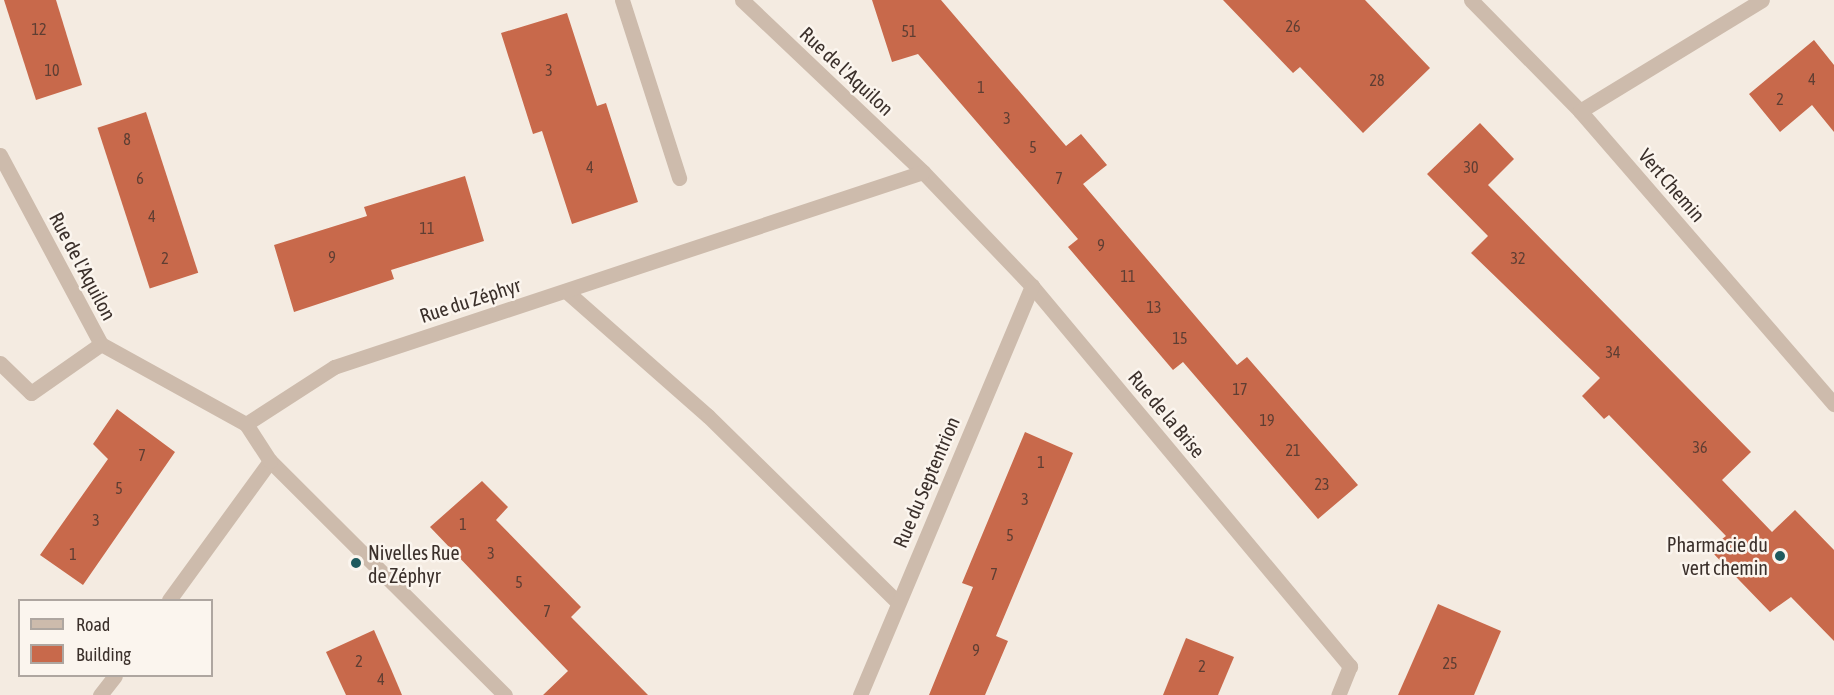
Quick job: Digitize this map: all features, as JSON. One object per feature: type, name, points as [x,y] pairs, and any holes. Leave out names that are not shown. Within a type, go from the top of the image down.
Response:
[{"type":"street","points":[[622,0],[679,178]]},
{"type":"street","name":"Rue de l'Aquilon","points":[[742,0],[923,172]]},
{"type":"street","name":"Vert Chemin","points":[[1471,0],[1580,111],[1834,404]]},
{"type":"street","points":[[1580,111],[1762,0]]},
{"type":"street","name":"Rue de l'Aquilon","points":[[0,155],[101,345],[246,424]]},
{"type":"street","name":"Rue de la Brise","points":[[923,172],[1032,286],[1350,666],[1338,695]]},
{"type":"street","name":"Rue du Zéphyr","points":[[246,424],[334,367],[923,172]]},
{"type":"street","name":"Rue du Septentrion","points":[[860,695],[897,602],[1032,286]]},
{"type":"street","points":[[566,291],[708,416],[897,602]]},
{"type":"street","points":[[0,363],[32,393],[101,345]]},
{"type":"street","points":[[246,424],[270,461],[505,695]]},
{"type":"street","points":[[170,599],[270,461]]},
{"type":"street","points":[[100,695],[114,677]]},
{"type":"building","points":[[4,0],[56,0],[82,85],[36,100]]},
{"type":"building","points":[[872,0],[941,0],[1066,146],[1081,134],[1107,165],[1083,184],[1237,365],[1247,357],[1358,485],[1318,519],[1183,362],[1173,370],[1068,247],[1078,239],[918,54],[892,62]]},
{"type":"building","points":[[1223,0],[1365,0],[1430,68],[1363,133],[1300,67],[1293,73]]},
{"type":"building","points":[[567,13],[597,106],[606,103],[638,202],[572,224],[542,131],[533,134],[501,33]]},
{"type":"building","points":[[1814,40],[1834,65],[1834,132],[1812,105],[1780,132],[1749,94]]},
{"type":"building","points":[[146,112],[198,273],[150,288],[97,128]]},
{"type":"building","points":[[1480,123],[1514,159],[1488,185],[1751,452],[1722,480],[1772,532],[1795,510],[1834,550],[1834,641],[1791,597],[1770,612],[1709,549],[1726,536],[1609,415],[1604,419],[1582,396],[1600,378],[1471,253],[1488,236],[1427,174]]},
{"type":"building","points":[[465,176],[484,241],[391,270],[394,279],[294,312],[274,245],[367,216],[364,207]]},
{"type":"building","points":[[117,409],[175,452],[83,585],[40,555],[108,459],[93,444]]},
{"type":"building","points":[[1025,432],[1073,453],[996,636],[1008,641],[985,695],[929,695],[973,587],[962,583]]},
{"type":"building","points":[[482,481],[508,507],[496,520],[581,607],[571,617],[648,695],[543,695],[568,671],[430,527]]},
{"type":"building","points":[[1438,604],[1501,631],[1474,695],[1398,695]]},
{"type":"building","points":[[374,630],[402,695],[346,695],[326,652]]},
{"type":"building","points":[[1186,638],[1234,657],[1218,695],[1163,695]]},
{"type":"place","name":"Pharmacie du vert chemin","points":[[1780,556]]},
{"type":"place","name":"Nivelles Rue de Zéphyr","points":[[356,563]]}]
